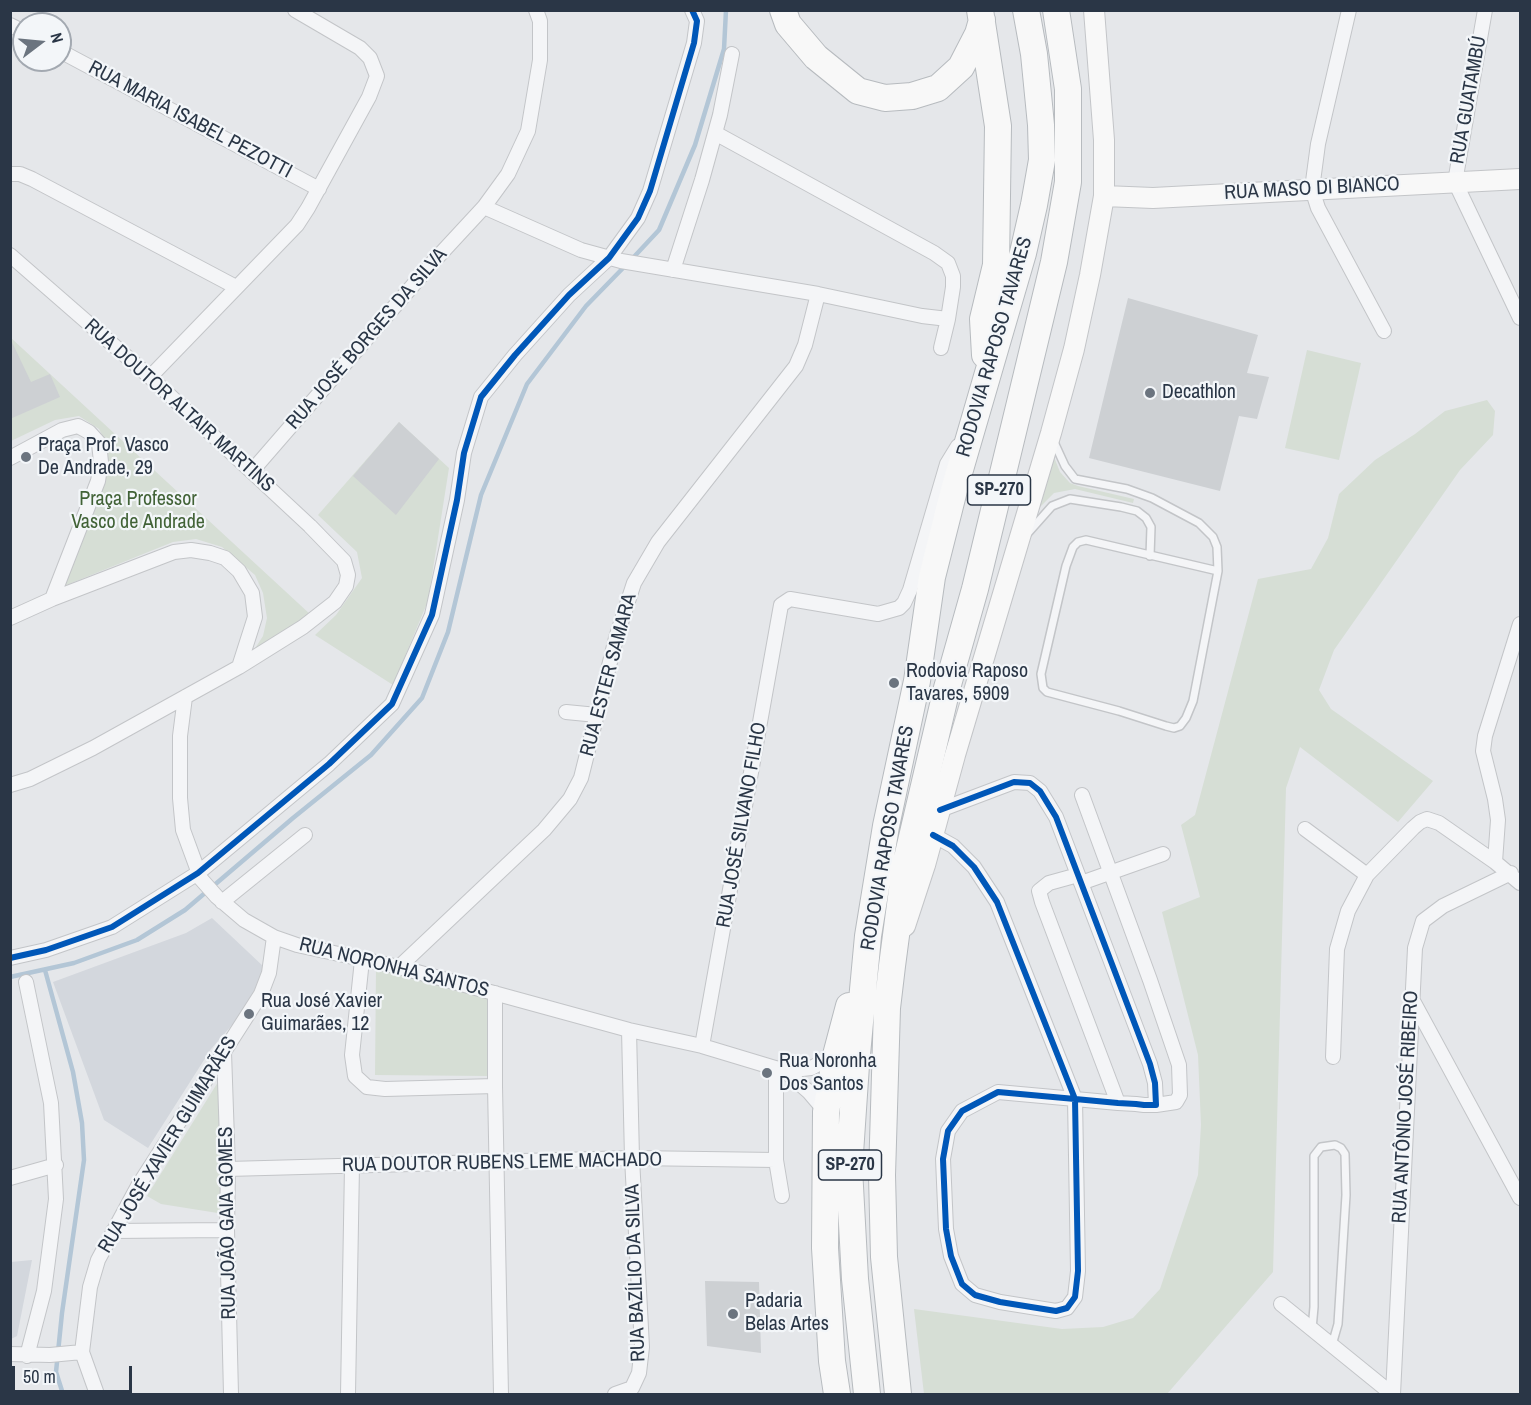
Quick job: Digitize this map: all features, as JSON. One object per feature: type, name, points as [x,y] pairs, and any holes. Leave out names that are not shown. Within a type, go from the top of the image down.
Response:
[{"type":"highway","points":[[783,10],[788,24],[816,57],[858,91],[885,98],[912,96],[938,88],[961,68],[978,34],[981,15]]},
{"type":"highway","name":"RODOVIA RAPOSO TAVARES","points":[[867,1395],[855,1279],[849,1168],[868,936],[886,826],[917,681],[932,577],[1023,252],[1042,160],[1034,54],[1026,10]]},
{"type":"highway","name":"RODOVIA RAPOSO TAVARES","points":[[898,1395],[884,1257],[882,1175],[887,1008],[905,867],[944,700],[975,589],[1054,261],[1068,182],[1068,88],[1056,10]]},
{"type":"highway","points":[[981,15],[998,126],[996,265],[983,319],[987,379]]},
{"type":"highway","points":[[837,1395],[832,1361],[825,1248],[826,1112],[836,1055],[868,936]]},
{"type":"main road","points":[[892,966],[933,835],[1051,433],[1074,349],[1088,286],[1104,196],[1104,140],[1094,10]]},
{"type":"main road","name":"RUA MASO DI BIANCO","points":[[1104,196],[1153,198],[1521,179]]},
{"type":"street","points":[[150,377],[297,225],[369,97],[377,76],[370,58],[360,48],[295,10]]},
{"type":"street","name":"RUA JOSÉ BORGES DA SILVA","points":[[252,471],[434,261],[484,207],[508,174],[528,130],[540,60],[540,21],[536,10]]},
{"type":"street","points":[[10,958],[46,950],[112,927],[199,876],[329,764],[392,704],[432,615],[457,500],[464,453],[481,397],[569,295],[615,260],[638,218],[650,191],[693,43],[697,21],[692,10]]},
{"type":"street","points":[[1349,10],[1318,144],[1311,189],[1318,208],[1384,331]]},
{"type":"street","name":"RUA GUATAMBÚ","points":[[1485,10],[1455,182],[1521,318]]},
{"type":"street","points":[[673,270],[715,133],[732,54]]},
{"type":"street","name":"RUA MARIA ISABEL PEZOTTI","points":[[72,57],[319,189]]},
{"type":"street","points":[[715,133],[934,253],[948,263],[954,287],[940,348]]},
{"type":"street","points":[[10,174],[20,174],[32,179],[236,287]]},
{"type":"street","points":[[484,207],[581,250],[615,260],[818,294],[922,316],[948,319]]},
{"type":"street","name":"RUA DOUTOR ALTAIR MARTINS","points":[[10,255],[150,377],[252,471],[344,561],[348,575],[346,586],[335,602],[303,627],[239,667]]},
{"type":"street","name":"RUA ESTER SAMARA","points":[[399,967],[544,830],[570,800],[581,778],[615,638],[634,583],[658,542],[796,366],[805,345],[818,294]]},
{"type":"street","name":"RUA JOSÉ SILVANO FILHO","points":[[702,1046],[781,605],[790,599],[878,614],[890,612],[904,603],[910,590],[947,464],[974,421]]},
{"type":"street","points":[[10,458],[62,430],[78,426],[99,443],[98,482],[51,599]]},
{"type":"street","points":[[10,618],[51,599],[174,552],[191,550],[225,558],[239,571],[252,593],[255,617],[239,667],[93,748],[30,779],[10,785]]},
{"type":"street","points":[[1495,862],[1498,820],[1483,751],[1485,736],[1521,624]]},
{"type":"street","name":"RUA NORONHA SANTOS","points":[[185,697],[180,736],[180,798],[183,830],[199,876],[219,900],[244,920],[274,937],[297,945],[399,967],[629,1030],[702,1046],[781,1069],[811,1068],[836,1055]]},
{"type":"street","points":[[566,712],[597,715]]},
{"type":"street","points":[[940,810],[1014,782],[1030,783],[1040,791],[1056,817],[1150,1064],[1155,1083],[1156,1106]]},
{"type":"street","points":[[933,835],[953,846],[974,867],[997,902],[1075,1099],[1078,1271],[1075,1297],[1067,1308],[1056,1311],[1000,1302],[975,1295],[962,1284],[951,1256],[946,1229],[944,1159],[948,1131],[962,1111],[998,1092],[1075,1099],[1118,1103],[1156,1106],[1176,1102],[1180,1095],[1179,1065],[1082,795]]},
{"type":"street","points":[[1333,1057],[1337,949],[1348,911],[1367,875],[1413,828],[1428,819],[1439,823],[1516,878]]},
{"type":"street","points":[[1305,829],[1367,875]]},
{"type":"street","points":[[219,900],[305,835]]},
{"type":"street","points":[[1118,1103],[1042,902],[1040,891],[1049,884],[1110,872],[1163,854]]},
{"type":"street","name":"RUA ANTÔNIO JOSÉ RIBEIRO","points":[[1393,1395],[1415,948],[1423,921],[1443,906],[1516,878]]},
{"type":"street","name":"RUA JOSÉ XAVIER GUIMARÃES","points":[[97,1395],[78,1353],[90,1287],[98,1260],[138,1186],[261,994],[269,973],[274,937]]},
{"type":"street","points":[[362,960],[351,1055],[355,1076],[368,1087],[385,1089],[495,1086]]},
{"type":"street","points":[[26,982],[51,1103],[56,1165],[56,1199],[44,1291],[27,1356]]},
{"type":"street","points":[[495,993],[501,1395]]},
{"type":"street","points":[[1411,997],[1521,1198]]},
{"type":"street","name":"RUA BAZÍLIO DA SILVA","points":[[615,1395],[632,1388],[639,1373],[642,1347],[632,1158],[629,1030]]},
{"type":"street","name":"RUA JOÃO GAIA GOMES","points":[[224,1052],[231,1395]]},
{"type":"street","points":[[781,1069],[776,1160],[782,1196]]},
{"type":"street","name":"RUA NORONHA SANTOS","points":[[781,1069],[809,1092],[826,1112]]},
{"type":"street","name":"RUA DOUTOR RUBENS LEME MACHADO","points":[[228,1169],[632,1158],[776,1160]]},
{"type":"street","points":[[10,1178],[56,1165]]},
{"type":"street","points":[[348,1395],[352,1166]]},
{"type":"street","points":[[113,1231],[227,1230]]},
{"type":"street","points":[[1281,1304],[1393,1395]]},
{"type":"street","points":[[10,1354],[27,1356],[78,1353]]},
{"type":"lane","points":[[1051,433],[1065,466],[1076,479],[1127,489],[1152,498],[1198,523],[1213,537],[1217,547],[1218,571],[1193,701],[1180,726],[1174,728],[1130,714],[1047,693],[1043,688],[1041,674],[1066,566],[1073,547],[1078,542],[1086,540],[1218,571]]},
{"type":"lane","points":[[1018,544],[1052,506],[1070,499],[1137,511],[1146,518],[1151,527],[1150,556]]},
{"type":"lane","points":[[1312,1329],[1314,1156],[1321,1147],[1335,1145],[1345,1154],[1346,1195],[1338,1324],[1332,1345]]},
{"type":"shaded area","points":[[212,918],[264,967],[247,1008],[211,1049],[148,1148],[104,1120],[53,982],[186,933]]},
{"type":"shaded area","points":[[32,1260],[17,1336],[11,1339],[11,1262]]},
{"type":"green space","name":"Praça Professor Vasco de Andrade","points":[[10,337],[311,615],[252,653],[263,636],[267,618],[263,593],[255,575],[222,547],[196,539],[173,542],[64,586],[106,466],[107,445],[99,429],[79,416],[55,420],[11,441]]},
{"type":"green space","points":[[1307,350],[1361,363],[1339,460],[1285,448]]},
{"type":"green space","points":[[1487,400],[1495,411],[1493,435],[1460,470],[1334,650],[1319,690],[1331,709],[1433,781],[1398,822],[1300,747],[1286,788],[1273,1272],[1167,1394],[924,1394],[914,1309],[1062,1329],[1103,1327],[1133,1318],[1160,1289],[1198,1175],[1201,1125],[1198,1055],[1162,912],[1200,897],[1181,825],[1195,815],[1258,579],[1311,569],[1328,538],[1339,494],[1375,460],[1445,411]]},
{"type":"green space","points":[[399,422],[449,468],[428,601],[393,685],[315,635],[336,615],[362,578],[357,552],[318,515]]},
{"type":"green space","points":[[1054,457],[1060,472],[1070,483],[1134,499],[1133,503],[1075,489],[1054,493],[1040,507]]},
{"type":"green space","points":[[376,969],[487,996],[489,1076],[375,1075]]},
{"type":"green space","points":[[218,1082],[224,1214],[161,1204],[147,1196]]},
{"type":"building","points":[[1128,298],[1258,335],[1247,373],[1269,377],[1257,419],[1239,416],[1220,491],[1089,458]]},
{"type":"building","points":[[10,338],[31,382],[50,374],[60,397],[10,419]]},
{"type":"building","points":[[399,422],[439,459],[396,515],[353,476]]},
{"type":"building","name":"Padaria Belas Artes","points":[[705,1281],[759,1282],[761,1353],[707,1346]]},
{"type":"waterway","points":[[631,260],[659,230],[695,145],[724,49],[726,10]]},
{"type":"waterway","points":[[10,977],[74,963],[137,940],[185,910],[371,755],[422,698],[448,632],[481,495],[527,384],[586,306],[625,266]]},
{"type":"waterway","points":[[45,970],[73,1072],[82,1123],[84,1160],[56,1372],[63,1394]]},
{"type":"cycle path","points":[[10,958],[46,950],[112,927],[198,873],[329,764],[392,704],[432,615],[457,500],[464,453],[481,397],[569,295],[609,258],[638,218],[650,191],[694,43],[697,21],[692,10]]},
{"type":"cycle path","points":[[933,835],[953,846],[974,867],[997,902],[1075,1099],[1078,1271],[1075,1297],[1067,1308],[1056,1311],[1000,1302],[975,1295],[962,1284],[951,1256],[946,1229],[943,1159],[948,1131],[962,1111],[998,1092],[1075,1099],[1118,1103],[1156,1105],[1155,1083],[1150,1064],[1056,817],[1040,791],[1030,783],[1014,782],[940,810]]},
{"type":"place","name":"Decathlon","points":[[1150,393]]},
{"type":"place","name":"Praça Prof. Vasco De Andrade, 29","points":[[26,457]]},
{"type":"place","name":"Rodovia Raposo Tavares, 5909","points":[[894,683]]},
{"type":"place","name":"Rua José Xavier Guimarães, 12","points":[[249,1014]]},
{"type":"place","name":"Rua Noronha Dos Santos","points":[[767,1073]]},
{"type":"place","name":"Padaria Belas Artes","points":[[733,1314]]}]
